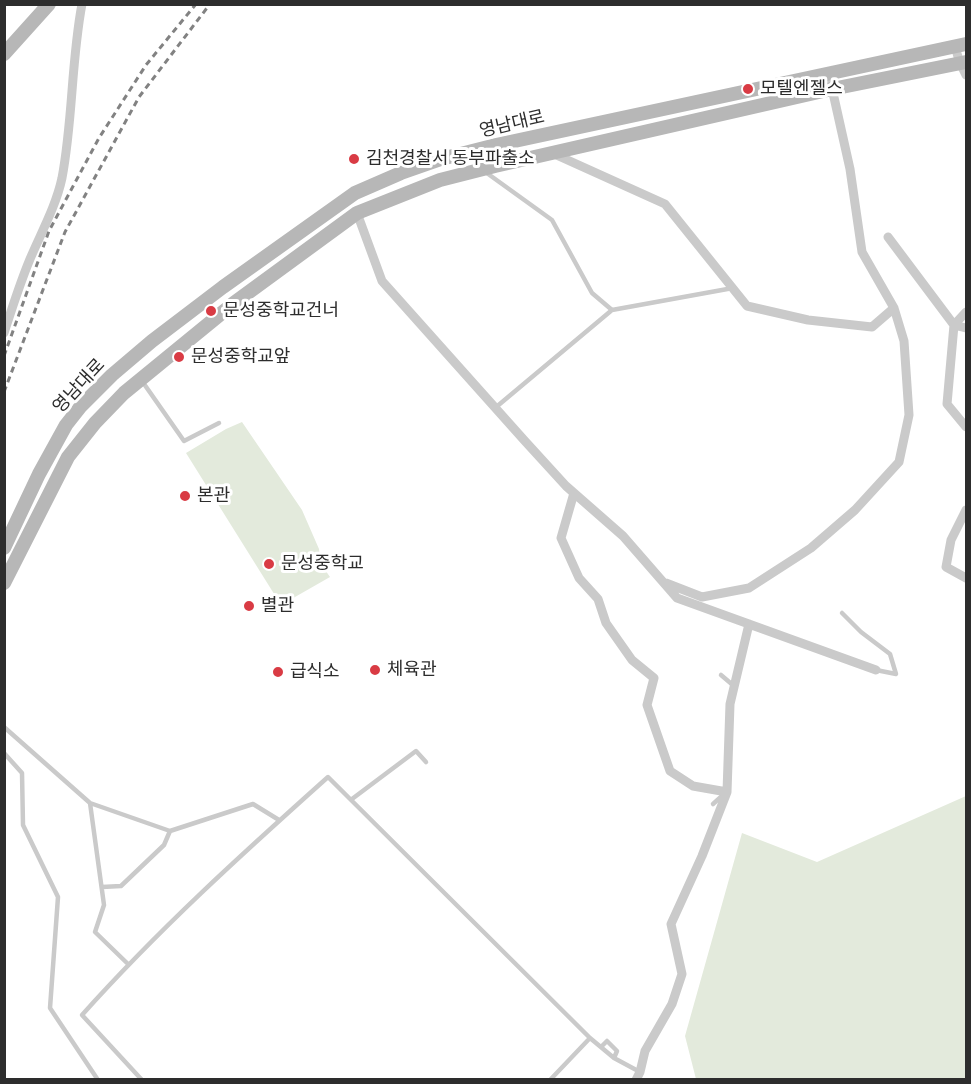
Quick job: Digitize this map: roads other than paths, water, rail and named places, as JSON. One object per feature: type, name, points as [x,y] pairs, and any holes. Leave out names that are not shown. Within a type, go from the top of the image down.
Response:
[{"type":"main road","points":[[4,54],[49,4]]},
{"type":"main road","name":"영남대로","points":[[4,548],[54,443],[81,406],[152,340],[355,193],[411,170],[496,145],[961,46]]},
{"type":"main road","name":"영남대로","points":[[4,583],[68,458],[94,423],[140,379],[234,303],[357,213],[440,180],[482,169],[832,89],[964,67]]},
{"type":"main road","name":"영남대로","points":[[4,541],[20,513]]},
{"type":"street","points":[[4,333],[21,280],[58,192],[62,177],[74,86],[75,39],[82,4]]},
{"type":"street","points":[[961,46],[964,67]]},
{"type":"street","points":[[663,581],[702,597],[749,588],[811,548],[855,510],[899,462],[909,415],[904,341],[894,308],[862,252],[850,169],[829,75]]},
{"type":"street","points":[[552,153],[665,204],[747,306],[808,320],[872,327],[894,308]]},
{"type":"street","points":[[357,213],[382,281],[574,493],[623,536],[677,598],[876,670]]},
{"type":"street","points":[[888,237],[954,325],[966,328]]},
{"type":"street","points":[[966,312],[954,325],[947,404],[966,427]]},
{"type":"street","points":[[574,493],[561,538],[579,578],[598,599],[606,623],[632,660],[654,678],[647,705],[670,771],[693,786],[727,792]]},
{"type":"street","points":[[966,510],[951,540],[946,567],[966,578]]},
{"type":"street","points":[[638,1076],[645,1050],[672,1004],[682,974],[667,925],[702,856],[727,792],[730,704],[749,624]]},
{"type":"lane","points":[[482,169],[552,220],[592,293],[612,310]]},
{"type":"lane","points":[[495,408],[612,310],[733,288]]},
{"type":"lane","points":[[140,379],[184,441],[219,423]]},
{"type":"lane","points":[[842,613],[861,632],[891,654],[896,674],[876,670]]},
{"type":"lane","points":[[722,675],[734,686]]},
{"type":"lane","points":[[4,727],[90,803],[170,831],[253,804],[279,820]]},
{"type":"lane","points":[[352,799],[416,751],[426,762]]},
{"type":"lane","points":[[4,753],[22,773],[23,825],[58,897],[50,1008],[98,1080]]},
{"type":"lane","points":[[142,1080],[82,1015],[128,964],[279,820],[328,777],[590,1038],[638,1076]]},
{"type":"lane","points":[[713,804],[727,792]]},
{"type":"lane","points":[[90,803],[104,905],[95,933],[128,964]]},
{"type":"lane","points":[[102,887],[122,886],[164,845],[170,831]]},
{"type":"lane","points":[[550,1080],[590,1038]]},
{"type":"lane","points":[[601,1047],[607,1041],[617,1051],[614,1058]]},
{"type":"railway","points":[[4,356],[49,231],[99,138],[146,65],[196,4]]},
{"type":"railway","points":[[4,392],[65,232],[139,97],[210,4]]},
{"type":"place","name":"모텔엔젤스","points":[[748,89]]},
{"type":"place","name":"김천경찰서 동부파출소","points":[[354,159]]},
{"type":"place","name":"문성중학교건너","points":[[211,311]]},
{"type":"place","name":"문성중학교앞","points":[[179,357]]},
{"type":"place","name":"본관","points":[[185,496]]},
{"type":"place","name":"문성중학교","points":[[269,564]]},
{"type":"place","name":"별관","points":[[249,606]]},
{"type":"place","name":"체육관","points":[[375,670]]},
{"type":"place","name":"급식소","points":[[278,672]]}]
